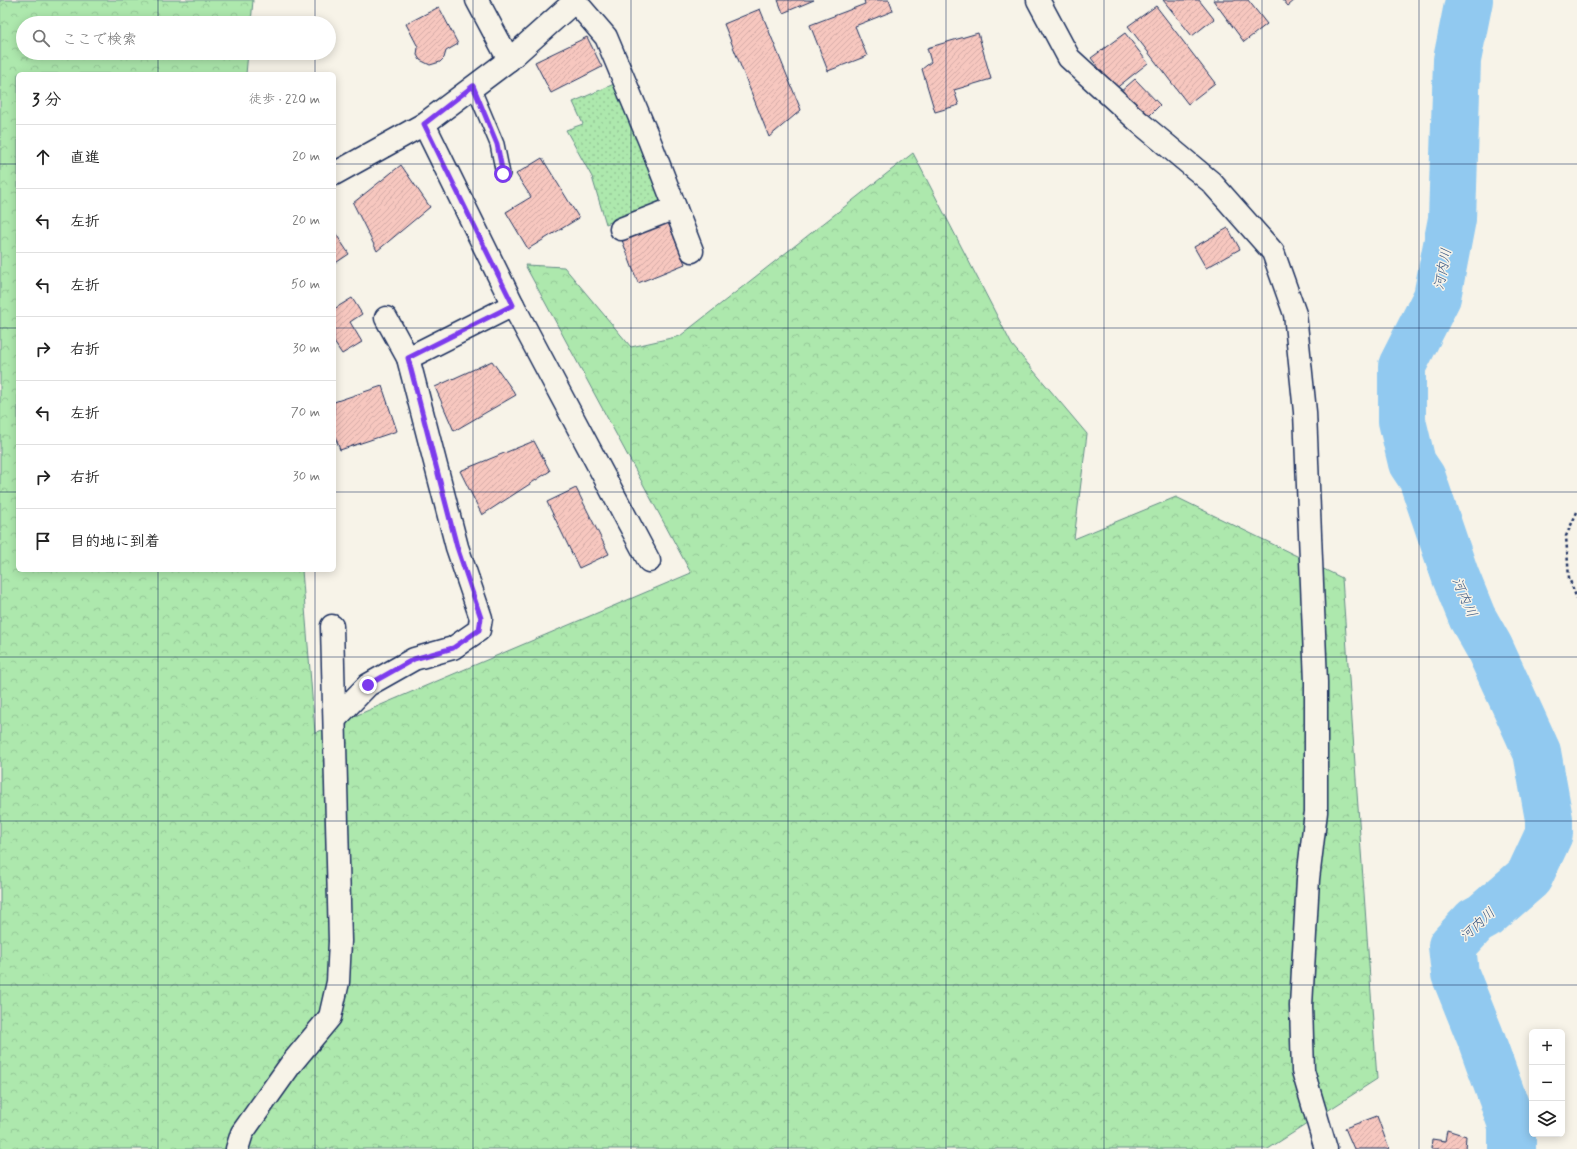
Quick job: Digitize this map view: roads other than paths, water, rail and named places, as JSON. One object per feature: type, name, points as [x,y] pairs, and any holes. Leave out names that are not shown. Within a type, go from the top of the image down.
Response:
[{"type":"street","points":[[477,0],[509,60]]},
{"type":"street","points":[[1038,0],[1069,58],[1139,122],[1211,182],[1273,252],[1295,314],[1306,412],[1316,682],[1316,812],[1308,879],[1301,1006],[1303,1071],[1326,1149]]},
{"type":"street","points":[[336,173],[424,124],[509,60],[575,1],[606,37],[650,142],[692,251]]},
{"type":"street","points":[[424,124],[513,305],[649,561]]},
{"type":"street","points":[[621,229],[675,208]]},
{"type":"street","points":[[408,358],[513,305]]},
{"type":"street","points":[[335,719],[368,685],[414,659],[453,648],[479,630],[481,618],[457,547],[408,358],[386,318]]},
{"type":"street","points":[[237,1149],[242,1133],[291,1064],[330,1017],[336,989],[340,942],[332,626]]},
{"type":"lane","points":[[473,86],[497,144],[503,174]]},
{"type":"waterway","name":"河内川","points":[[1469,0],[1457,60],[1452,219],[1437,297],[1402,366],[1402,421],[1412,463],[1422,478],[1455,575],[1472,617],[1489,647],[1537,752],[1549,819],[1549,834],[1529,877],[1484,916],[1475,921],[1452,946],[1455,974],[1480,1036],[1512,1125],[1512,1149]]}]
